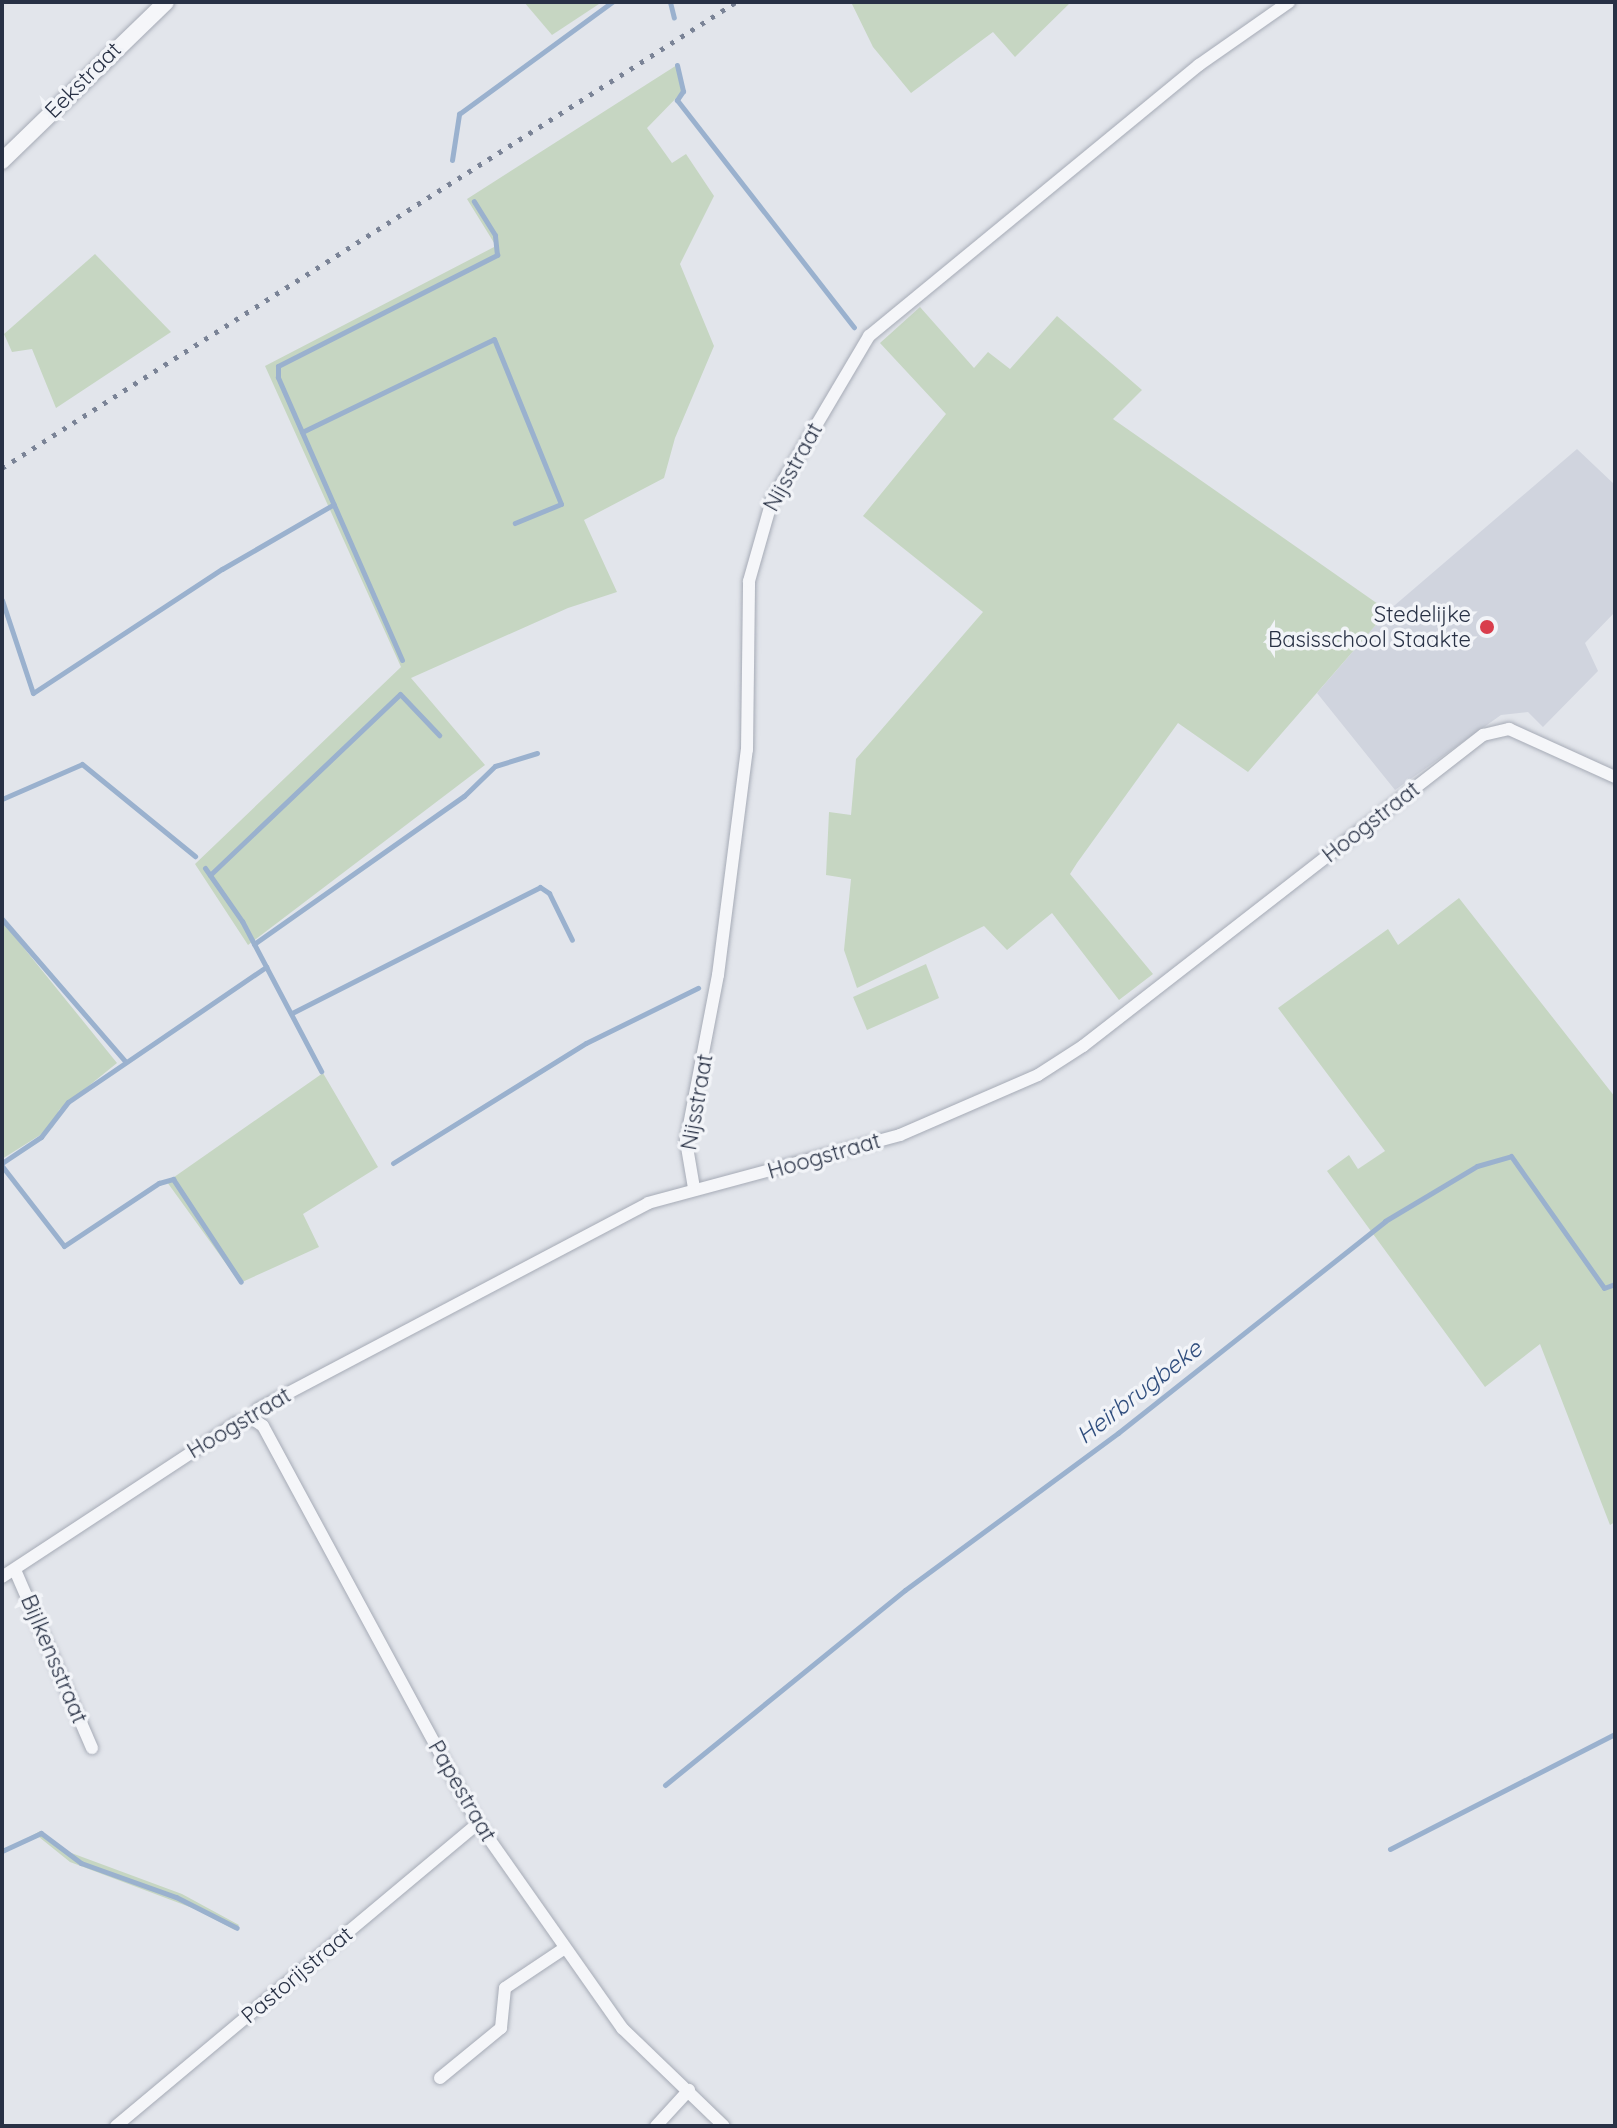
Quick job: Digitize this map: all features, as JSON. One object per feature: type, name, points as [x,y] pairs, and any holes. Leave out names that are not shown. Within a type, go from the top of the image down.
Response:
[{"type":"street","name":"Eekstraat","points":[[2,161],[166,2]]},
{"type":"street","name":"Nijsstraat","points":[[694,1188],[686,1141],[718,975],[747,750],[749,581],[772,500],[869,336],[1199,65],[1289,2]]},
{"type":"street","name":"Hoogstraat","points":[[2,1577],[236,1423],[253,1419],[258,1409],[648,1203],[694,1188],[773,1172],[900,1135],[1038,1075],[1083,1046],[1483,735],[1509,729],[1615,777]]},
{"type":"street","name":"Papestraat","points":[[253,1419],[263,1426],[478,1823],[622,2028],[724,2126]]},
{"type":"street","name":"Bijlkensstraat","points":[[15,1570],[92,1748]]},
{"type":"street","name":"Pastorijstraat","points":[[116,2126],[478,1823]]},
{"type":"street","points":[[440,2078],[501,2028],[505,1988],[565,1948]]},
{"type":"street","points":[[656,2126],[689,2090]]},
{"type":"shaded area","name":"Stedelijke Basisschool Staakte","points":[[1577,449],[1615,485],[1615,612],[1585,643],[1598,671],[1543,727],[1528,712],[1501,715],[1395,790],[1317,693],[1388,611]]},
{"type":"green space","points":[[524,2],[602,2],[552,35]]},
{"type":"green space","points":[[851,2],[1071,2],[1015,57],[993,32],[911,93],[873,47]]},
{"type":"green space","points":[[677,65],[683,91],[647,128],[672,163],[686,154],[714,196],[680,264],[714,346],[675,438],[664,478],[584,520],[617,592],[568,608],[411,678],[485,765],[248,945],[195,864],[401,667],[265,366],[496,246],[467,199]]},
{"type":"green space","points":[[95,254],[171,332],[56,408],[32,349],[12,352],[4,334]]},
{"type":"green space","points":[[920,307],[974,368],[988,352],[1010,369],[1057,316],[1142,390],[1113,419],[1388,611],[1248,772],[1178,723],[1077,863],[1070,874],[1153,974],[1119,1000],[1052,913],[1007,950],[984,926],[857,988],[844,950],[851,879],[826,875],[829,812],[851,815],[856,759],[983,612],[863,516],[946,414],[880,343]]},
{"type":"green space","points":[[1459,898],[1615,1097],[1615,1522],[1610,1525],[1540,1344],[1485,1387],[1327,1171],[1349,1155],[1358,1169],[1385,1151],[1278,1008],[1388,929],[1398,945]]},
{"type":"green space","points":[[2,921],[117,1063],[59,1110],[53,1127],[2,1159]]},
{"type":"green space","points":[[926,964],[939,998],[867,1030],[853,997]]},
{"type":"green space","points":[[323,1073],[378,1167],[303,1214],[319,1247],[240,1283],[167,1182]]},
{"type":"green space","points":[[40,1831],[66,1851],[182,1894],[239,1925],[235,1930],[195,1909],[70,1862],[39,1837],[2,1853]]},
{"type":"waterway","points":[[452,160],[459,114],[612,2]]},
{"type":"waterway","points":[[670,2],[674,18]]},
{"type":"waterway","points":[[677,65],[683,91],[677,100],[854,327]]},
{"type":"waterway","points":[[402,660],[278,377],[278,366],[497,255],[495,235],[474,201]]},
{"type":"waterway","points":[[302,432],[494,339],[561,504],[515,523]]},
{"type":"waterway","points":[[2,600],[33,693],[222,569],[334,504]]},
{"type":"waterway","points":[[210,875],[400,694],[439,735]]},
{"type":"waterway","points":[[254,944],[464,796],[495,766],[537,753]]},
{"type":"waterway","points":[[2,799],[82,764],[195,856]]},
{"type":"waterway","points":[[205,868],[242,921],[321,1071]]},
{"type":"waterway","points":[[292,1013],[540,887],[549,893],[572,940]]},
{"type":"waterway","points":[[2,919],[125,1061]]},
{"type":"waterway","points":[[2,1163],[41,1137],[68,1102],[266,967]]},
{"type":"waterway","points":[[393,1163],[586,1043],[698,988]]},
{"type":"waterway","name":"Heirbrugbeke","points":[[665,1785],[905,1590],[1118,1433],[1385,1221],[1477,1166],[1511,1156],[1604,1288],[1615,1284]]},
{"type":"waterway","points":[[2,1166],[64,1246],[159,1183],[173,1179],[241,1282]]},
{"type":"waterway","points":[[1390,1849],[1615,1734]]},
{"type":"waterway","name":"Heirbrugbeke","points":[[2,1851],[41,1833],[81,1863],[176,1897],[237,1928]]},
{"type":"railway","points":[[2,468],[736,2]]},
{"type":"place","name":"Stedelijke Basisschool Staakte","points":[[1487,627]]}]
